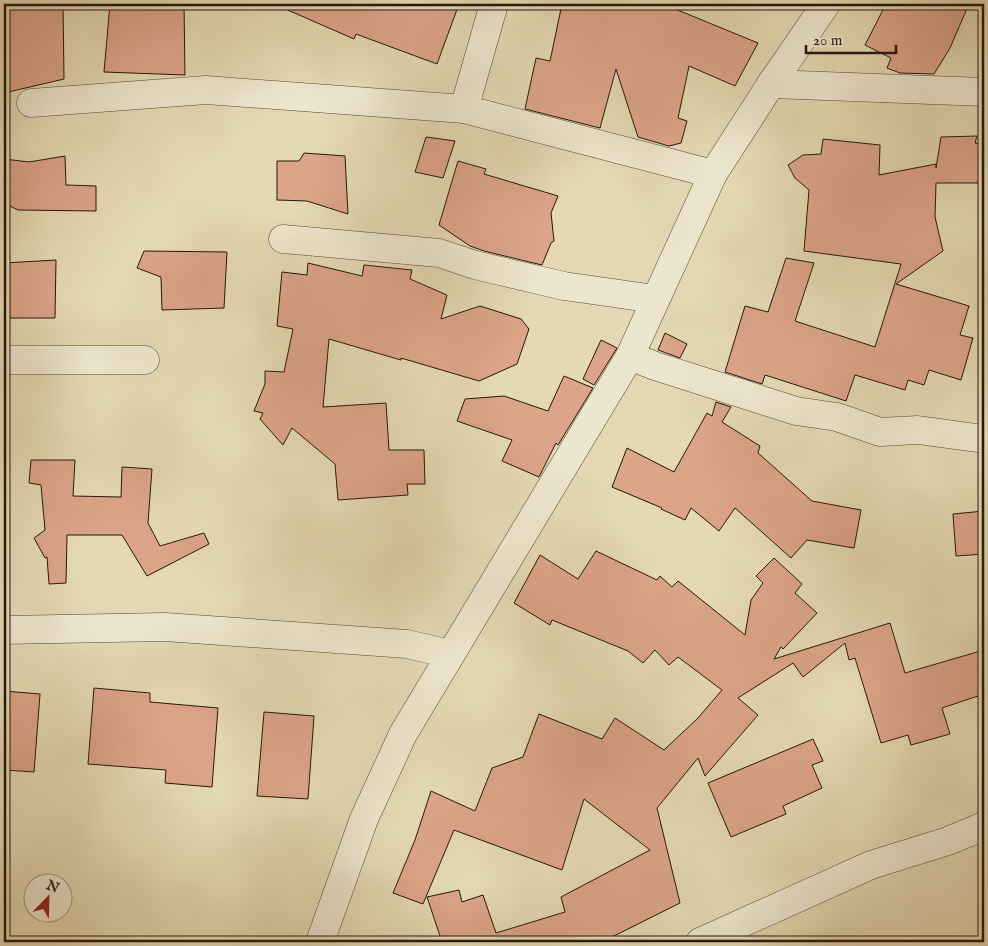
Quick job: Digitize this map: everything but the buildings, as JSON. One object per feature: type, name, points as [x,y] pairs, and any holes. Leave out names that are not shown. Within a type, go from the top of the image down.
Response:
[{"type":"street","points":[[464,110],[494,4]]},
{"type":"street","points":[[320,942],[364,819],[403,734],[630,356],[713,174],[771,84],[826,4]]},
{"type":"street","points":[[771,84],[984,92]]},
{"type":"street","points":[[31,104],[206,90],[464,110],[713,174]]},
{"type":"street","points":[[283,239],[439,253],[475,265],[564,286],[655,299]]},
{"type":"street","points":[[630,356],[655,366],[796,410],[837,417],[880,432],[918,430],[984,439]]},
{"type":"street","points":[[4,360],[145,360]]},
{"type":"street","points":[[4,630],[165,627],[407,644],[450,654]]},
{"type":"street","points":[[700,942],[870,865],[948,841],[984,826]]}]
